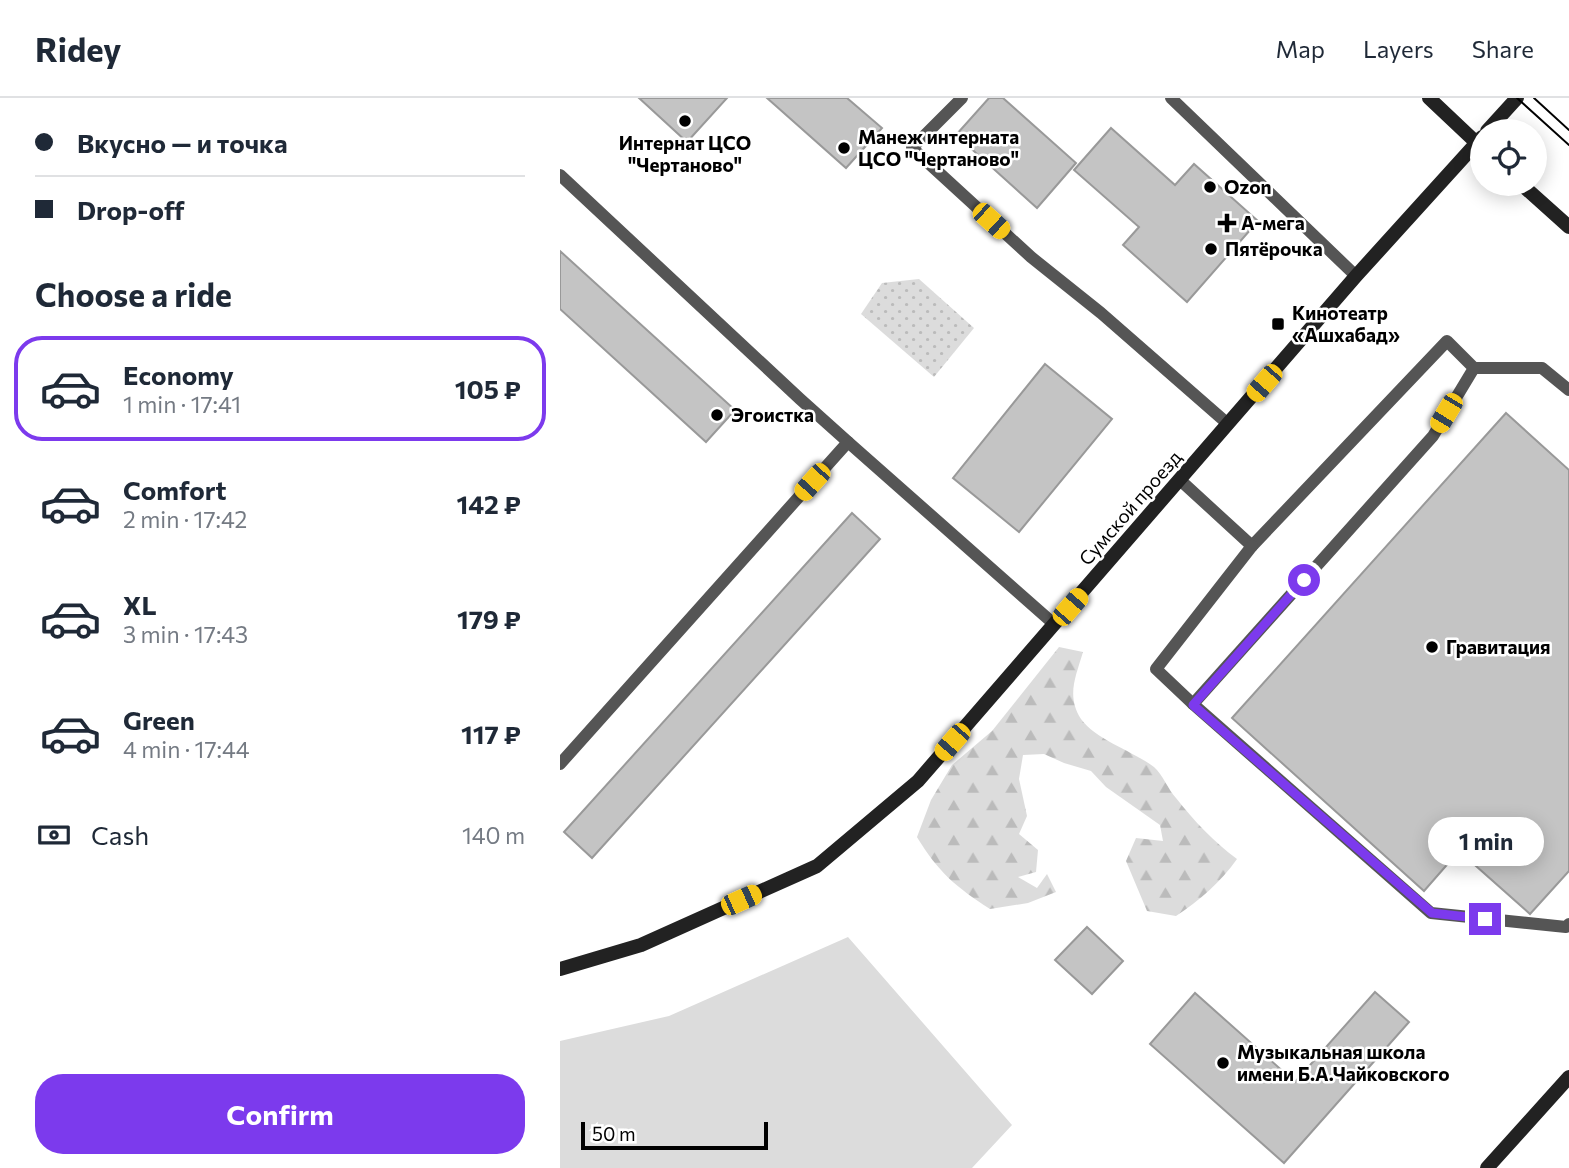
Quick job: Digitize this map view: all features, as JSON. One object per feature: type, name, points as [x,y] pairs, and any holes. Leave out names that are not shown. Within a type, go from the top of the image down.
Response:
[{"type":"street","points":[[1429,98],[1470,133]]},
{"type":"street","points":[[1498,119],[1517,98]]},
{"type":"street","name":"Сумской проезд","points":[[560,968],[641,945],[817,866],[918,781],[1356,276],[1470,153]]},
{"type":"street","points":[[1534,196],[1569,227]]},
{"type":"street","points":[[1487,1168],[1569,1077]]},
{"type":"lane","points":[[962,98],[912,149],[1031,257],[1101,313],[1228,424]]},
{"type":"lane","points":[[1171,98],[1356,276]]},
{"type":"lane","points":[[560,174],[800,400],[1054,624]]},
{"type":"lane","points":[[1569,390],[1542,368],[1474,368],[1447,341],[1252,547],[1156,669],[1193,705],[1432,913],[1566,927],[1569,924]]},
{"type":"lane","points":[[1193,705],[1433,436],[1474,368]]},
{"type":"lane","points":[[560,764],[848,442]]},
{"type":"lane","points":[[1180,480],[1252,547]]},
{"type":"green space","points":[[919,279],[974,328],[934,377],[861,314],[882,283]]},
{"type":"green space","points":[[1059,647],[1083,652],[1073,694],[1076,711],[1081,719],[1105,739],[1154,767],[1197,823],[1237,859],[1224,876],[1176,916],[1147,911],[1126,861],[1136,838],[1163,841],[1160,825],[1106,787],[1091,771],[1044,754],[1023,755],[1019,779],[1027,816],[1019,834],[1038,850],[1036,872],[1018,877],[1037,888],[1047,874],[1056,892],[1028,903],[990,909],[949,878],[932,860],[917,837],[931,800],[952,765],[992,731]]},
{"type":"green space","points":[[848,937],[1012,1125],[972,1168],[560,1168],[560,1041],[669,1016]]},
{"type":"building","name":"Интернат ЦСО \"Чертаново\"","points":[[639,98],[727,98],[687,142]]},
{"type":"building","name":"Манеж интерната ЦСО \"Чертаново\"","points":[[767,98],[847,98],[882,128],[846,168]]},
{"type":"building","points":[[989,98],[1003,98],[1076,163],[1037,208],[956,135]]},
{"type":"building","points":[[1111,128],[1175,185],[1194,164],[1258,221],[1187,302],[1123,245],[1139,227],[1074,170]]},
{"type":"building","points":[[560,251],[735,410],[706,442],[560,309]]},
{"type":"building","points":[[1045,364],[1112,419],[1019,532],[953,478]]},
{"type":"building","name":"Гравитация","points":[[1506,413],[1569,470],[1569,871],[1530,914],[1459,851],[1424,891],[1232,718]]},
{"type":"building","points":[[852,513],[880,539],[592,858],[564,832]]},
{"type":"building","points":[[1087,927],[1123,961],[1092,994],[1055,960]]},
{"type":"building","name":"Музыкальная школа имени Б.А.Чайковского","points":[[1375,992],[1409,1022],[1284,1163],[1150,1044],[1195,993],[1295,1082]]},
{"type":"tram line","points":[[1517,98],[1569,145]]},
{"type":"tram line","points":[[1534,98],[1569,130]]},
{"type":"place","name":"Интернат ЦСО \"Чертаново\"","points":[[685,121]]},
{"type":"place","name":"Манеж интерната ЦСО \"Чертаново\"","points":[[844,148]]},
{"type":"place","name":"Ozon","points":[[1210,187]]},
{"type":"place","name":"А-мега","points":[[1227,223]]},
{"type":"place","name":"Пятёрочка","points":[[1211,249]]},
{"type":"place","name":"Кинотеатр «Ашхабад»","points":[[1278,324]]},
{"type":"place","name":"Эгоистка","points":[[717,415]]},
{"type":"place","name":"Гравитация","points":[[1432,647]]},
{"type":"place","name":"Музыкальная школа имени Б.А.Чайковского","points":[[1223,1063]]},
{"type":"route","points":[[1304,580],[1193,705],[1432,913],[1485,919]]}]
